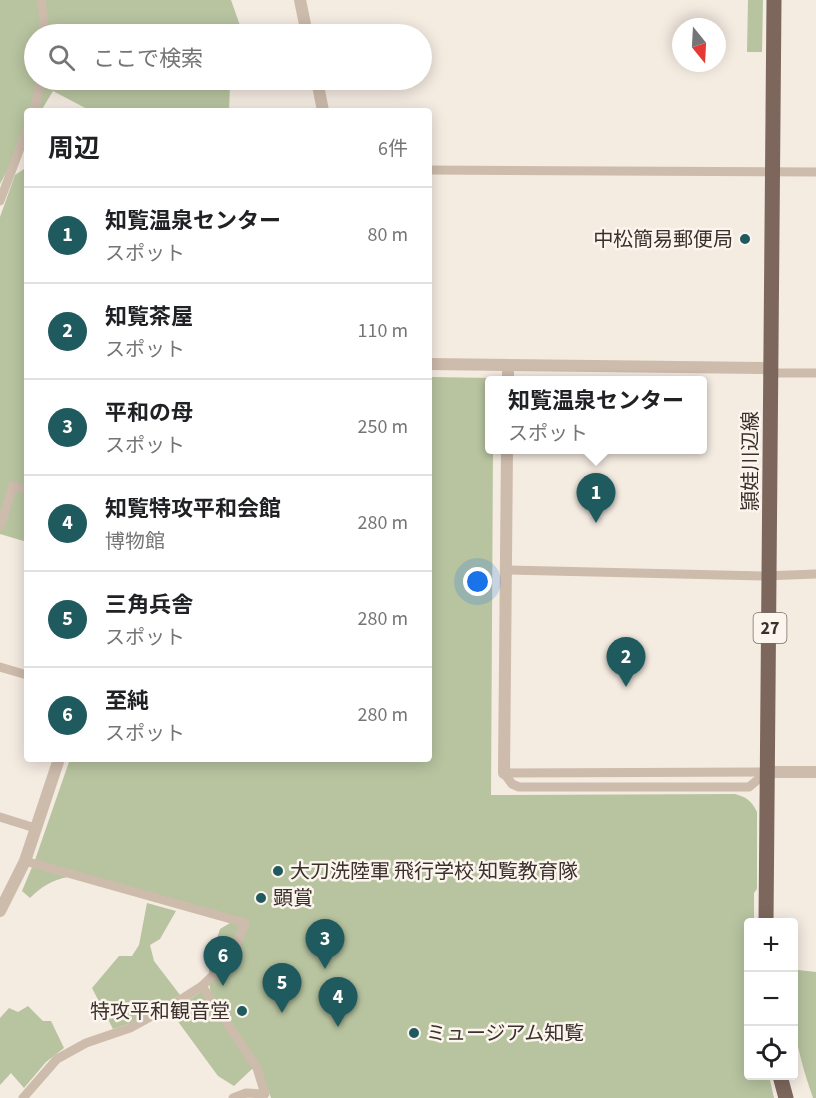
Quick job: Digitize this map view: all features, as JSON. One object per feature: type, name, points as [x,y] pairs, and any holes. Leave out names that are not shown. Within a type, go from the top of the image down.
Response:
[{"type":"main road","name":"頴娃川辺線","points":[[766,918],[774,0]]},
{"type":"main road","points":[[781,1080],[786,1098]]},
{"type":"street","points":[[41,0],[44,24]]},
{"type":"street","points":[[300,0],[305,24]]},
{"type":"street","points":[[35,108],[39,90]]},
{"type":"street","points":[[319,90],[322,108]]},
{"type":"street","points":[[0,201],[24,138]]},
{"type":"street","points":[[432,170],[816,172]]},
{"type":"street","points":[[432,364],[762,368],[777,373],[816,373]]},
{"type":"street","points":[[507,376],[508,366]]},
{"type":"street","points":[[507,454],[504,773],[513,784],[519,787],[749,788],[767,772]]},
{"type":"street","points":[[0,526],[13,486],[24,489]]},
{"type":"street","points":[[507,570],[770,576],[816,574]]},
{"type":"street","points":[[0,667],[24,674]]},
{"type":"street","points":[[0,911],[24,861],[58,762]]},
{"type":"street","points":[[504,773],[816,772]]},
{"type":"street","points":[[0,817],[35,828]]},
{"type":"street","points":[[23,1098],[57,1059],[86,1043],[130,1028],[202,986],[231,958],[245,924],[24,861]]},
{"type":"street","points":[[202,986],[257,1068],[265,1094],[246,1093],[233,1098]]},
{"type":"green space","points":[[0,0],[231,0],[239,24],[24,24],[24,90],[230,90],[229,108],[85,108],[53,91],[43,108],[24,108],[24,140],[0,184]]},
{"type":"green space","points":[[748,0],[763,0],[762,52],[747,52]]},
{"type":"green space","points":[[24,169],[24,541],[0,534],[0,217],[15,175]]},
{"type":"green space","points":[[432,377],[485,378],[485,454],[493,454],[491,795],[735,794],[751,802],[757,812],[757,889],[754,893],[754,918],[744,918],[744,1080],[770,1080],[774,1098],[271,1098],[260,1067],[211,993],[209,985],[212,953],[220,929],[230,923],[35,860],[69,762],[432,762]]},
{"type":"green space","points":[[32,867],[68,877],[47,884],[30,898],[22,891]]},
{"type":"green space","points":[[147,903],[176,911],[160,939],[150,945],[154,961],[180,995],[131,1023],[113,1029],[92,988],[119,956],[132,956],[139,945]]},
{"type":"green space","points":[[798,970],[816,972],[816,1098],[813,1098],[799,1051]]},
{"type":"green space","points":[[202,991],[253,1068],[234,1086],[218,1076],[171,1012]]},
{"type":"green space","points":[[28,1006],[43,1021],[51,1021],[64,1048],[46,1062],[24,1088],[11,1073],[0,1085],[0,1018],[9,1008],[18,1012]]},
{"type":"place","name":"中松簡易郵便局","points":[[745,239]]},
{"type":"place","name":"知覧温泉センター","points":[[596,523]]},
{"type":"place","name":"知覧茶屋","points":[[626,687]]},
{"type":"place","name":"大刀洗陸軍 飛行学校 知覧教育隊","points":[[278,871]]},
{"type":"place","name":"顕賞","points":[[261,898]]},
{"type":"place","name":"平和の母","points":[[325,969]]},
{"type":"place","name":"至純","points":[[223,986]]},
{"type":"place","name":"特攻平和観音堂","points":[[242,1011]]},
{"type":"place","name":"三角兵舎","points":[[282,1013]]},
{"type":"place","name":"知覧特攻平和会館","points":[[338,1027]]},
{"type":"place","name":"ミュージアム知覧","points":[[414,1033]]}]
